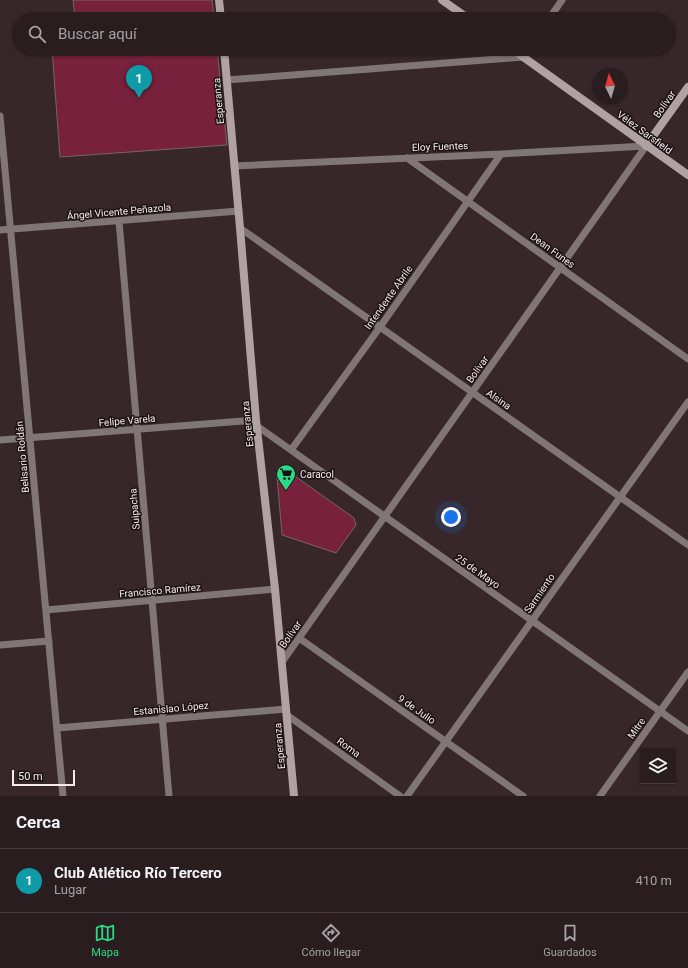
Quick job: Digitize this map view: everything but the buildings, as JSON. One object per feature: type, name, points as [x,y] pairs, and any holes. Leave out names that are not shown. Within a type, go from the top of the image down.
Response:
[{"type":"main road","points":[[219,0],[220,12]]},
{"type":"main road","points":[[442,0],[459,12]]},
{"type":"main road","name":"Esperanza","points":[[225,56],[256,423],[275,589],[294,796]]},
{"type":"main road","name":"Vélez Sarsfield","points":[[523,56],[688,175]]},
{"type":"main road","name":"Bolívar","points":[[646,146],[688,87]]},
{"type":"street","points":[[554,12],[562,0]]},
{"type":"street","points":[[227,80],[523,56]]},
{"type":"street","name":"Belisario Roldán","points":[[0,116],[50,641],[63,796]]},
{"type":"street","name":"Eloy Fuentes","points":[[234,166],[646,146]]},
{"type":"street","name":"Bolívar","points":[[282,662],[646,146]]},
{"type":"street","name":"Intendente Abrile","points":[[291,450],[380,327],[501,154]]},
{"type":"street","name":"Dean Funes","points":[[407,158],[688,359]]},
{"type":"street","name":"Ángel Vicente Peñazola","points":[[0,230],[239,211]]},
{"type":"street","name":"Suipacha","points":[[119,221],[169,796]]},
{"type":"street","name":"Alsina","points":[[240,228],[688,545]]},
{"type":"street","name":"Sarmiento","points":[[407,796],[688,402]]},
{"type":"street","name":"Felipe Varela","points":[[0,440],[137,429],[256,423]]},
{"type":"street","name":"25 de Mayo","points":[[256,423],[291,450],[688,731]]},
{"type":"street","name":"Francisco Ramírez","points":[[46,610],[275,589]]},
{"type":"street","name":"9 de Julio","points":[[300,638],[522,796]]},
{"type":"street","points":[[0,645],[50,641]]},
{"type":"street","name":"Mitre","points":[[600,796],[688,672]]},
{"type":"street","name":"Estanislao López","points":[[57,728],[162,719],[286,712]]},
{"type":"street","name":"Roma","points":[[286,712],[400,796]]},
{"type":"place","name":"Club Atlético Río Tercero","points":[[139,98]]},
{"type":"place","name":"Caracol","points":[[286,491]]}]
